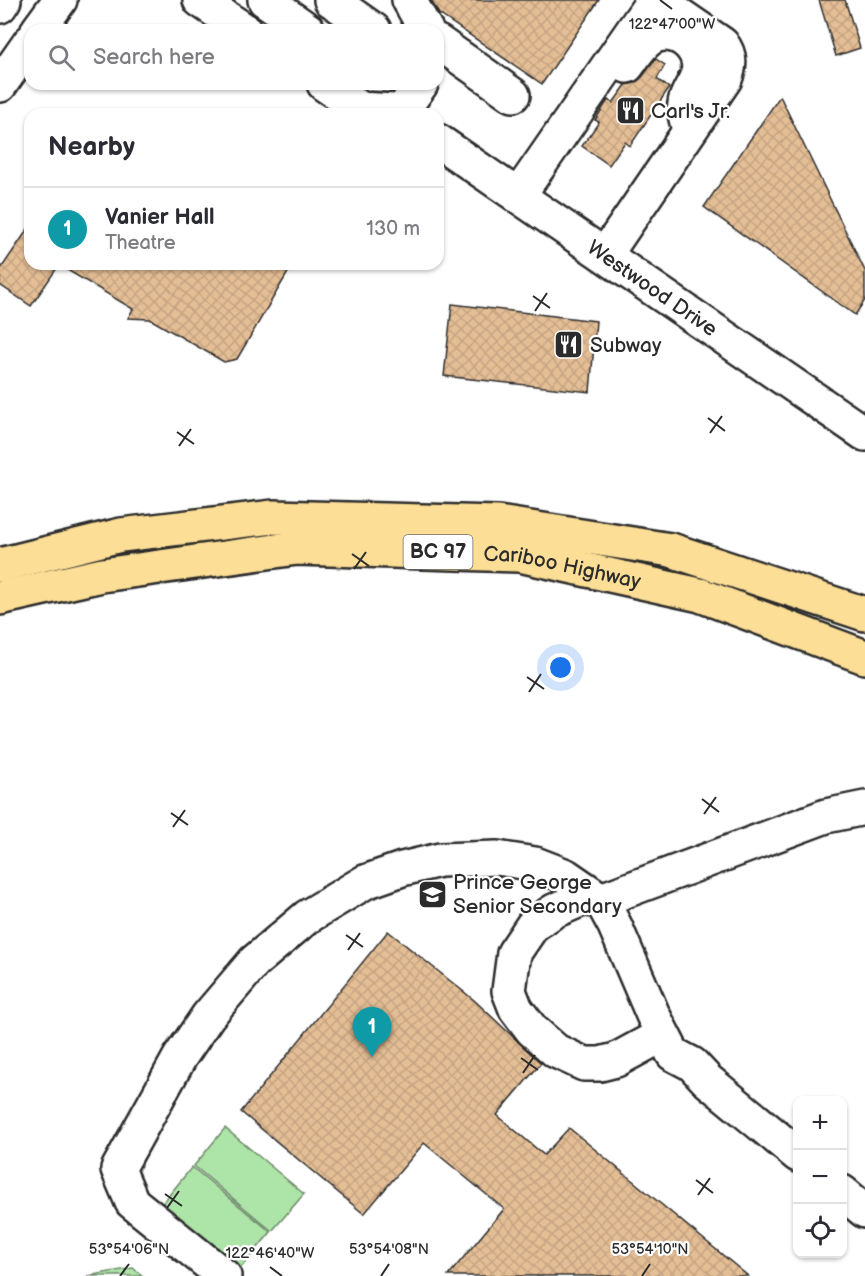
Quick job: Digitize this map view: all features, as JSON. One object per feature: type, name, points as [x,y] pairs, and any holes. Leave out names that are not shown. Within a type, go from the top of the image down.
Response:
[{"type":"highway","name":"Cariboo Highway","points":[[0,565],[121,535],[273,517],[498,522],[671,550],[865,614]]},
{"type":"highway","name":"Cariboo Highway","points":[[0,598],[102,575],[297,548],[519,555],[700,595],[865,657]]},
{"type":"street","points":[[0,6],[4,0]]},
{"type":"street","points":[[43,24],[60,0]]},
{"type":"street","points":[[200,0],[235,24]]},
{"type":"street","points":[[265,0],[299,24]]},
{"type":"street","points":[[331,0],[365,24]]},
{"type":"street","points":[[518,196],[651,4],[662,3],[723,44],[728,52],[729,68],[725,79],[605,255]]},
{"type":"street","points":[[444,44],[513,95]]},
{"type":"street","points":[[0,85],[24,51]]},
{"type":"street","points":[[333,90],[360,108]]},
{"type":"street","points":[[372,108],[394,106],[414,90]]},
{"type":"street","name":"Westwood Drive","points":[[444,145],[865,434]]},
{"type":"street","points":[[662,1035],[616,1060],[600,1064],[584,1064],[556,1051],[532,1030],[516,1009],[509,991],[514,953],[533,925],[554,911],[582,899],[601,900],[826,816],[865,808]]},
{"type":"street","points":[[224,1276],[132,1202],[118,1169],[180,1057],[208,1016],[254,962],[307,917],[365,882],[402,869],[440,860],[497,858],[535,864],[566,876],[601,900],[615,926],[662,1035],[673,1054],[692,1064],[707,1080],[793,1151]]},
{"type":"street","points":[[847,1195],[865,1211]]},
{"type":"green space","points":[[225,1128],[304,1194],[272,1231],[194,1166]]},
{"type":"green space","points":[[192,1167],[271,1232],[239,1270],[161,1205]]},
{"type":"green space","points":[[133,1268],[143,1276],[87,1276]]},
{"type":"building","points":[[431,0],[599,0],[542,84],[439,14]]},
{"type":"building","points":[[819,0],[845,0],[860,48],[836,56]]},
{"type":"building","points":[[656,59],[665,65],[657,79],[669,88],[630,146],[625,142],[609,165],[582,146],[599,122],[595,120],[608,100],[613,103],[626,85],[635,83],[642,77]]},
{"type":"building","points":[[780,96],[865,271],[865,300],[855,315],[704,207]]},
{"type":"building","points":[[24,235],[24,270],[56,270],[31,306],[0,285],[0,270]]},
{"type":"building","points":[[67,270],[289,270],[237,359],[224,362],[150,319],[128,318],[133,309]]},
{"type":"building","points":[[452,304],[596,321],[590,392],[444,376]]},
{"type":"building","name":"Prince George Senior Secondary","points":[[388,931],[474,1000],[541,1063],[497,1115],[544,1155],[569,1128],[748,1276],[448,1276],[504,1209],[424,1143],[364,1214],[241,1112]]},
{"type":"place","name":"Carl's Jr.","points":[[630,111]]},
{"type":"place","name":"Subway","points":[[569,345]]},
{"type":"place","name":"Prince George Senior Secondary","points":[[432,894]]},
{"type":"place","name":"Vanier Hall","points":[[372,1057]]}]
